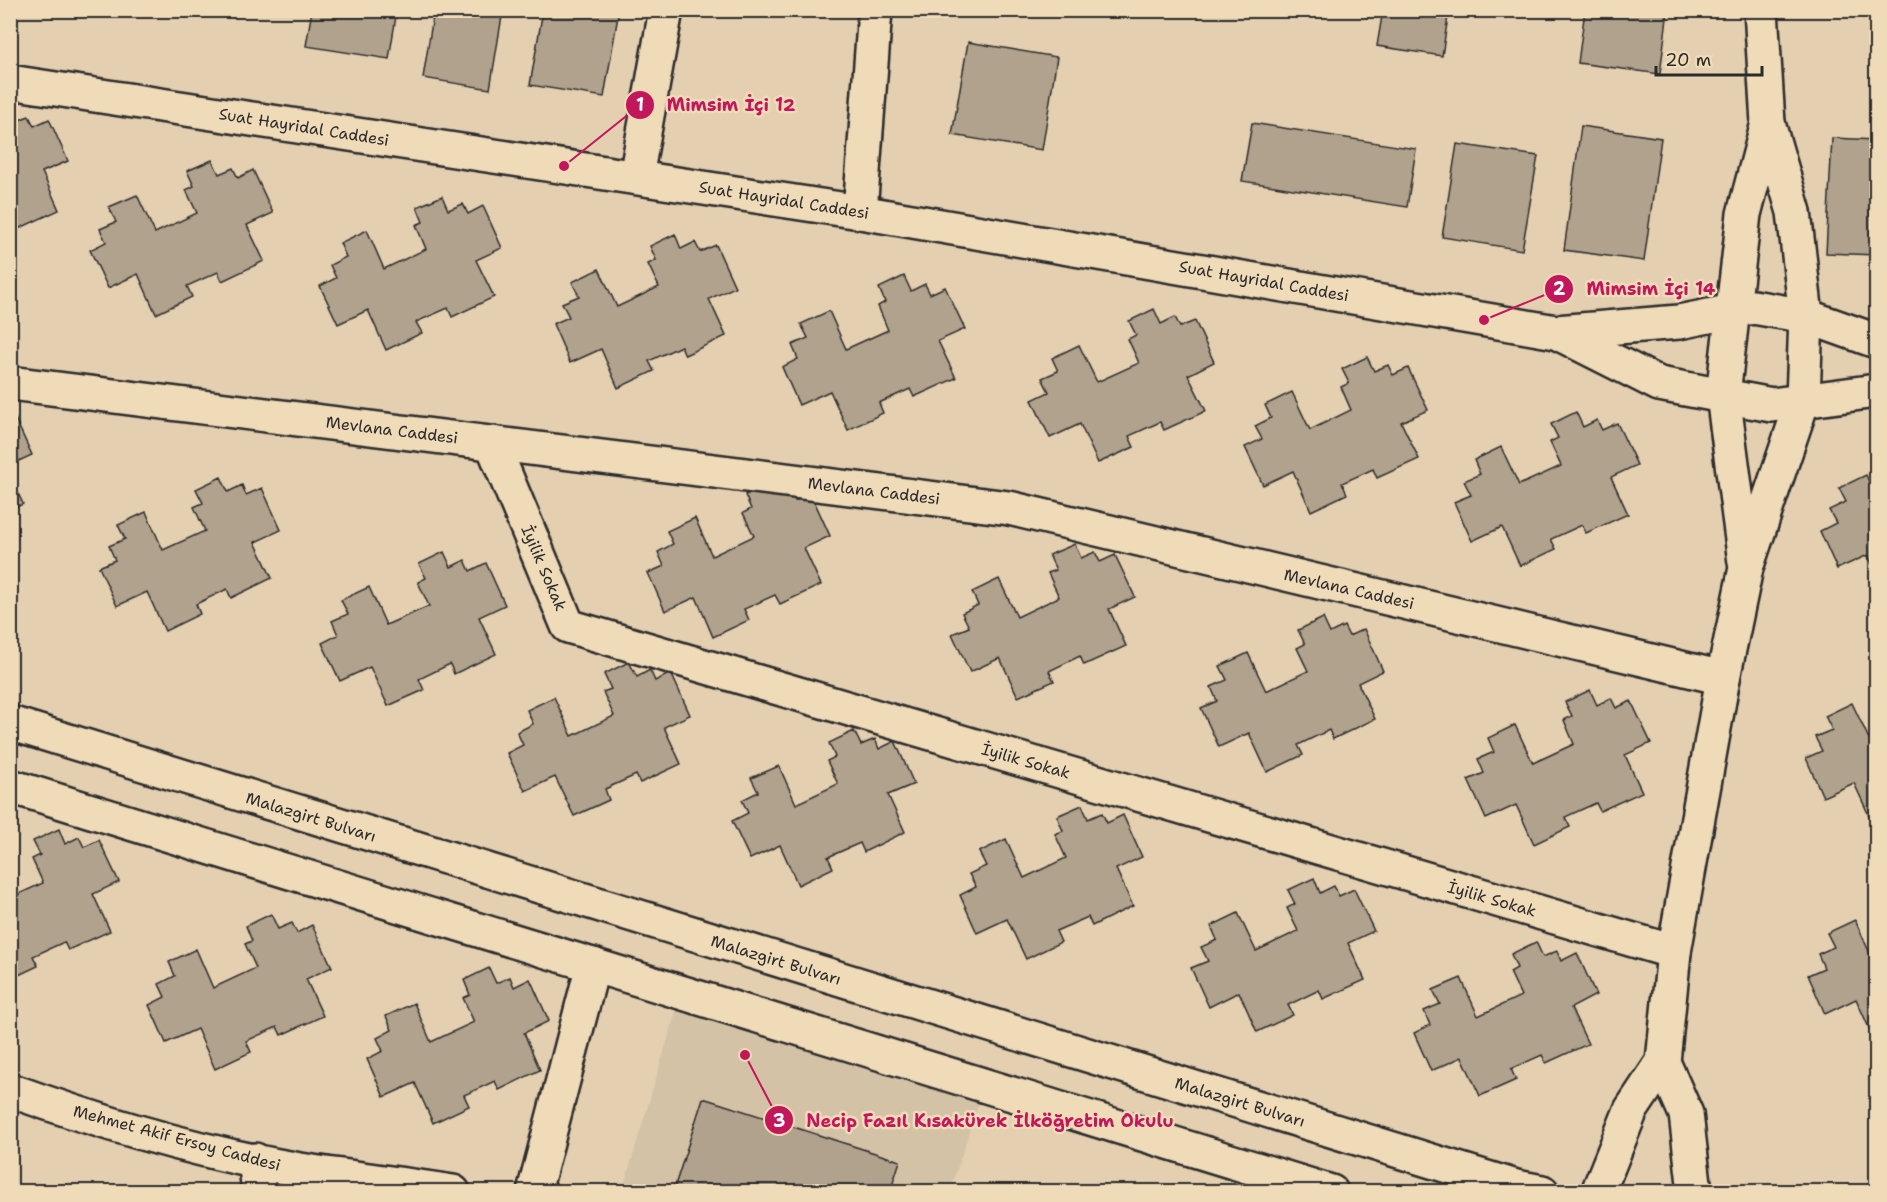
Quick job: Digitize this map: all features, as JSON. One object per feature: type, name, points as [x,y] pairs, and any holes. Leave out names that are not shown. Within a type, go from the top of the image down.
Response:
[{"type":"main road","points":[[636,177],[666,10]]},
{"type":"main road","points":[[861,212],[875,10]]},
{"type":"main road","points":[[1598,1191],[1631,1110],[1663,1062],[1674,952],[1723,678],[1746,568],[1803,400],[1806,316],[1794,212],[1768,123],[1761,10]]},
{"type":"main road","name":"Suat Hayridal Caddesi","points":[[10,82],[861,212],[1556,332],[1679,322],[1753,307],[1806,316],[1876,341]]},
{"type":"main road","points":[[1746,568],[1723,395],[1744,214],[1768,123]]},
{"type":"main road","name":"Suat Hayridal Caddesi","points":[[1556,332],[1659,384],[1772,405],[1876,391]]},
{"type":"main road","name":"Mevlana Caddesi","points":[[10,383],[1009,508],[1723,678]]},
{"type":"main road","name":"İyilik Sokak","points":[[492,443],[568,626],[1674,952]]},
{"type":"main road","name":"Malazgirt Bulvarı","points":[[10,723],[1516,1187],[1542,1191]]},
{"type":"main road","points":[[10,786],[1331,1191]]},
{"type":"main road","points":[[534,1191],[593,965]]},
{"type":"main road","points":[[1663,1062],[1686,1114],[1695,1191]]},
{"type":"main road","name":"Mehmet Akif Ersoy Caddesi","points":[[10,1090],[122,1127],[257,1176],[300,1170],[453,1191]]},
{"type":"shaded area","points":[[677,1008],[979,1102],[950,1191],[622,1192]]},
{"type":"building","points":[[312,10],[397,10],[389,59],[306,46]]},
{"type":"building","points":[[434,10],[503,10],[490,89],[423,78]]},
{"type":"building","points":[[543,10],[619,10],[604,97],[530,85]]},
{"type":"building","points":[[1383,10],[1449,10],[1442,56],[1377,46]]},
{"type":"building","points":[[1585,10],[1668,10],[1660,74],[1578,63]]},
{"type":"building","points":[[968,42],[1057,57],[1042,150],[952,135]]},
{"type":"building","points":[[10,114],[14,122],[29,116],[34,126],[49,119],[68,161],[42,172],[59,210],[18,229],[14,220],[10,222]]},
{"type":"building","points":[[1252,123],[1416,149],[1407,207],[1242,181]]},
{"type":"building","points":[[1581,126],[1661,138],[1644,261],[1564,250]]},
{"type":"building","points":[[1832,138],[1876,140],[1876,255],[1826,253]]},
{"type":"building","points":[[1457,144],[1538,156],[1522,250],[1442,237]]},
{"type":"building","points":[[212,160],[219,174],[233,168],[238,178],[253,170],[273,213],[247,225],[264,261],[222,281],[218,272],[187,286],[192,297],[156,314],[138,274],[108,288],[90,250],[106,242],[100,229],[116,222],[109,207],[137,195],[155,233],[197,213],[186,190],[194,186],[187,171]]},
{"type":"building","points":[[442,196],[448,210],[463,204],[468,214],[483,206],[502,248],[476,260],[494,297],[452,317],[448,308],[416,322],[422,333],[386,350],[368,310],[338,324],[320,286],[336,278],[330,265],[346,257],[340,243],[367,230],[384,269],[426,249],[416,225],[423,222],[417,207]]},
{"type":"building","points":[[675,234],[681,249],[695,242],[700,252],[716,245],[735,287],[709,299],[726,336],[685,355],[681,346],[649,361],[654,371],[618,388],[601,349],[570,363],[553,324],[569,317],[562,303],[579,296],[572,282],[599,269],[617,307],[659,287],[648,264],[656,260],[650,246]]},
{"type":"building","points":[[904,276],[911,291],[925,284],[930,294],[945,287],[965,329],[938,341],[956,378],[914,397],[910,389],[879,403],[883,413],[848,430],[830,391],[799,405],[782,367],[798,359],[792,345],[808,338],[801,324],[829,311],[846,349],[888,330],[878,306],[885,302],[879,288]]},
{"type":"building","points":[[1154,309],[1161,324],[1175,317],[1180,327],[1195,321],[1214,362],[1188,375],[1206,411],[1164,430],[1160,422],[1129,436],[1134,447],[1098,463],[1080,424],[1050,438],[1032,400],[1049,392],[1042,378],[1058,371],[1052,358],[1079,345],[1097,382],[1139,363],[1128,339],[1136,335],[1129,321]]},
{"type":"building","points":[[1367,357],[1374,371],[1388,365],[1393,375],[1408,368],[1428,410],[1401,422],[1419,459],[1377,478],[1373,469],[1342,483],[1347,494],[1311,511],[1293,471],[1263,485],[1245,447],[1262,439],[1255,426],[1271,418],[1265,405],[1292,392],[1310,430],[1351,410],[1341,387],[1349,383],[1342,369]]},
{"type":"building","points":[[1576,412],[1583,427],[1597,420],[1602,430],[1617,423],[1637,465],[1611,477],[1628,514],[1586,533],[1582,525],[1551,539],[1556,549],[1520,566],[1502,527],[1472,541],[1454,502],[1471,495],[1464,481],[1480,474],[1474,460],[1501,447],[1519,485],[1561,466],[1550,442],[1558,438],[1551,424]]},
{"type":"building","points":[[13,414],[32,455],[10,465],[10,415]]},
{"type":"building","points":[[1866,475],[1876,497],[1876,574],[1868,555],[1837,569],[1820,531],[1836,523],[1829,510],[1846,502],[1839,488]]},
{"type":"building","points":[[10,476],[23,504],[10,510]]},
{"type":"building","points":[[221,477],[228,492],[242,485],[246,495],[262,488],[281,530],[255,542],[272,578],[231,598],[227,589],[196,604],[200,614],[165,631],[147,592],[117,606],[99,567],[115,560],[109,546],[125,539],[118,525],[146,512],[163,550],[205,531],[194,507],[203,503],[196,489]]},
{"type":"building","points":[[770,483],[777,497],[791,491],[795,501],[811,494],[830,536],[804,548],[821,585],[780,604],[775,595],[744,609],[749,620],[713,637],[696,597],[665,611],[648,573],[664,566],[658,552],[673,544],[667,531],[695,518],[712,556],[754,536],[743,513],[751,509],[745,495]]},
{"type":"building","points":[[1075,544],[1081,558],[1095,552],[1100,562],[1115,555],[1135,597],[1109,609],[1126,646],[1084,665],[1080,656],[1049,671],[1054,681],[1018,697],[1000,658],[970,672],[952,634],[969,627],[962,613],[978,605],[972,592],[999,579],[1017,617],[1059,597],[1048,573],[1056,570],[1049,555]]},
{"type":"building","points":[[444,552],[451,567],[465,560],[470,571],[486,563],[505,605],[479,617],[496,654],[454,674],[450,664],[419,679],[424,690],[388,706],[370,667],[340,681],[322,643],[338,635],[332,621],[348,614],[341,600],[369,587],[386,625],[429,606],[418,582],[426,578],[419,564]]},
{"type":"building","points":[[1323,618],[1330,633],[1344,626],[1349,636],[1364,629],[1383,671],[1358,683],[1375,719],[1333,739],[1329,730],[1298,745],[1303,755],[1267,772],[1249,733],[1219,747],[1201,708],[1217,701],[1211,687],[1227,680],[1220,666],[1248,653],[1266,691],[1308,671],[1297,648],[1305,644],[1298,630]]},
{"type":"building","points":[[629,662],[637,677],[650,670],[655,681],[671,673],[690,715],[664,727],[681,764],[640,783],[636,775],[605,789],[609,800],[574,816],[555,777],[525,791],[507,753],[523,745],[517,732],[533,724],[527,710],[554,697],[572,736],[614,716],[603,692],[611,689],[604,674]]},
{"type":"building","points":[[1590,690],[1597,705],[1611,698],[1616,708],[1631,701],[1651,743],[1625,755],[1642,792],[1600,811],[1596,803],[1565,817],[1570,827],[1534,844],[1516,805],[1486,819],[1468,780],[1484,773],[1478,759],[1494,752],[1488,738],[1515,725],[1533,763],[1574,744],[1564,720],[1572,716],[1565,702]]},
{"type":"building","points":[[1852,703],[1870,741],[1876,738],[1876,820],[1872,822],[1854,783],[1823,797],[1806,758],[1822,751],[1815,737],[1832,730],[1825,716]]},
{"type":"building","points":[[854,731],[861,745],[875,739],[879,749],[895,741],[914,784],[888,795],[905,832],[864,852],[860,843],[828,857],[833,868],[798,885],[780,845],[750,859],[732,821],[748,813],[742,800],[758,792],[751,778],[779,766],[796,804],[838,784],[827,761],[835,757],[829,743]]},
{"type":"building","points":[[1082,805],[1088,819],[1102,813],[1107,823],[1123,815],[1142,857],[1116,869],[1133,906],[1092,926],[1088,917],[1056,931],[1061,942],[1026,959],[1007,919],[977,933],[960,895],[976,887],[969,874],[986,866],[979,852],[1006,839],[1024,878],[1066,858],[1055,834],[1063,831],[1057,816]]},
{"type":"building","points":[[59,829],[65,844],[79,837],[84,847],[99,840],[119,882],[93,894],[110,931],[68,950],[64,942],[33,956],[38,966],[10,979],[10,898],[43,883],[32,859],[40,855],[33,841]]},
{"type":"building","points":[[1314,878],[1320,893],[1334,886],[1339,896],[1354,889],[1374,931],[1348,943],[1365,980],[1323,999],[1319,990],[1288,1005],[1293,1015],[1257,1032],[1239,992],[1209,1007],[1191,968],[1208,961],[1201,947],[1217,940],[1211,926],[1238,913],[1256,951],[1298,931],[1287,908],[1295,904],[1288,890]]},
{"type":"building","points":[[271,914],[278,929],[292,923],[297,933],[312,925],[332,967],[306,979],[323,1016],[281,1035],[277,1027],[246,1041],[251,1052],[215,1069],[197,1029],[166,1043],[149,1005],[165,997],[159,984],[175,976],[169,962],[196,949],[213,988],[256,968],[245,944],[252,941],[246,926]]},
{"type":"building","points":[[1855,920],[1872,958],[1876,956],[1876,1038],[1874,1039],[1856,999],[1825,1014],[1808,975],[1824,968],[1818,954],[1834,947],[1827,933]]},
{"type":"building","points":[[1536,942],[1543,957],[1557,951],[1561,961],[1577,953],[1596,995],[1571,1008],[1588,1044],[1546,1063],[1542,1055],[1511,1069],[1516,1080],[1480,1096],[1462,1057],[1431,1071],[1414,1033],[1430,1025],[1424,1011],[1440,1004],[1433,990],[1461,978],[1478,1016],[1521,996],[1510,972],[1517,968],[1511,954]]},
{"type":"building","points":[[489,968],[496,983],[510,977],[514,987],[530,979],[549,1021],[524,1033],[540,1070],[499,1090],[495,1081],[464,1095],[469,1106],[433,1123],[415,1083],[384,1097],[367,1059],[383,1051],[377,1038],[392,1030],[386,1016],[414,1003],[431,1042],[474,1022],[463,998],[470,995],[464,980]]},
{"type":"building","points":[[703,1098],[900,1161],[890,1192],[673,1192]]},
{"type":"place","name":"Mimsim İçi 12","points":[[564,166]]},
{"type":"place","name":"Mimsim İçi 14","points":[[1484,320]]},
{"type":"place","name":"Necip Fazıl Kısakürek İlköğretim Okulu","points":[[745,1055]]}]
